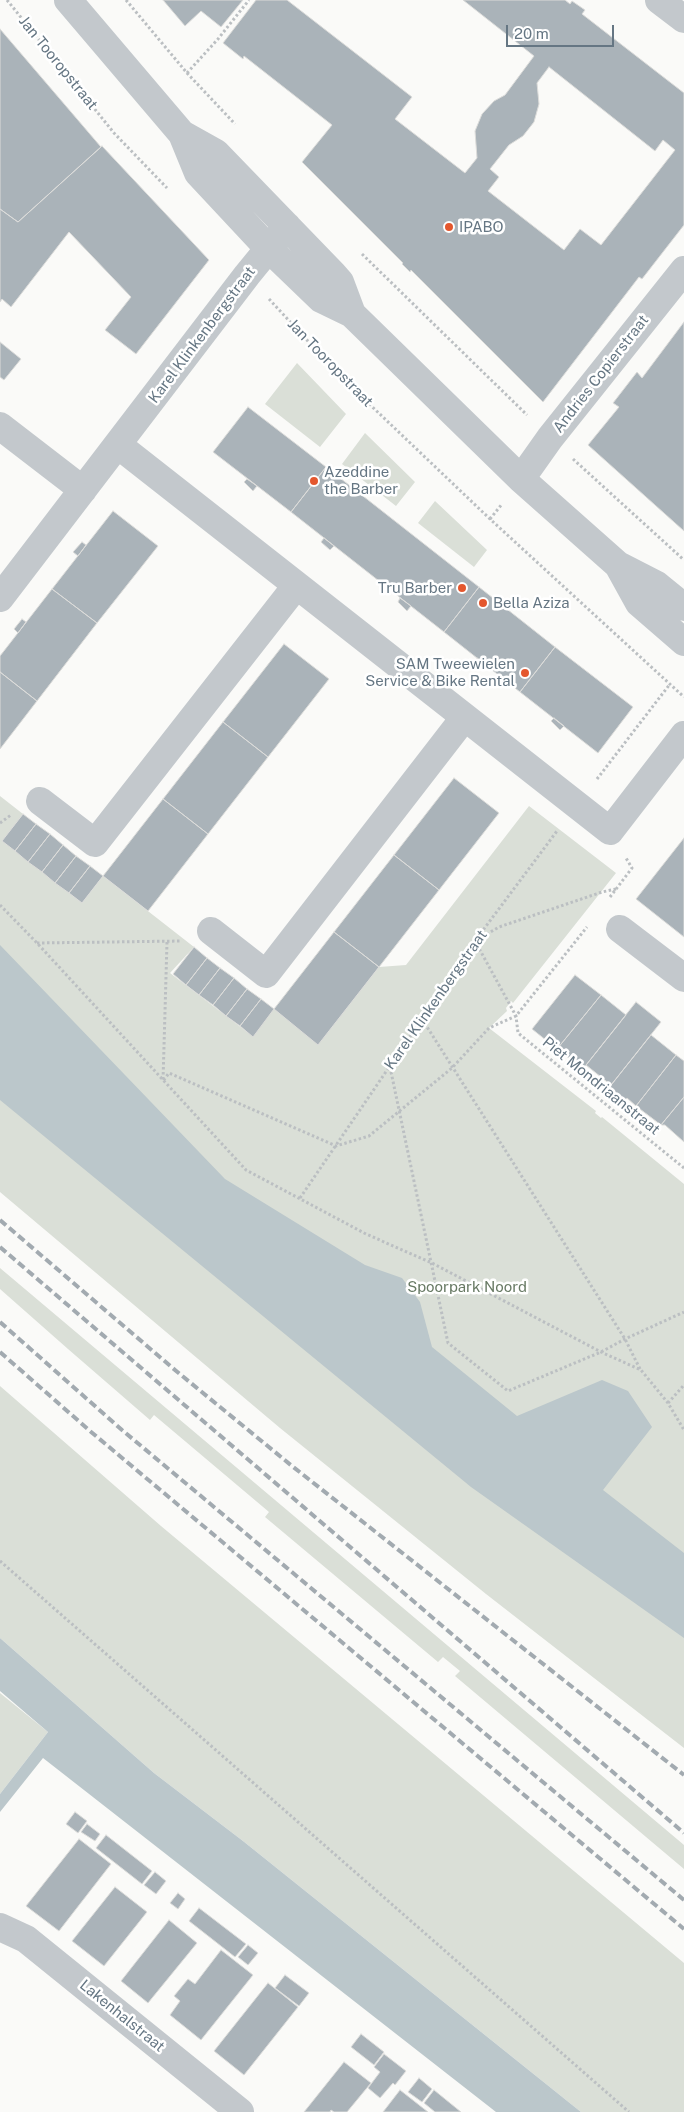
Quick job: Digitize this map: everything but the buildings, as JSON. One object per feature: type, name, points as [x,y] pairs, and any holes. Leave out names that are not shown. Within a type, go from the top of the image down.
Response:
[{"type":"street","points":[[68,0],[182,134],[198,173],[268,248],[321,299],[352,314],[521,480],[618,565],[658,585],[684,607]]},
{"type":"street","points":[[659,0],[684,19]]},
{"type":"street","points":[[182,134],[216,153],[340,282],[352,314]]},
{"type":"street","name":"Karel Klinkenbergstraat","points":[[0,598],[247,275],[287,226]]},
{"type":"street","name":"Andries Copierstraat","points":[[521,480],[550,438],[684,270]]},
{"type":"street","points":[[0,426],[83,490]]},
{"type":"street","points":[[118,445],[610,831],[684,735]]},
{"type":"street","points":[[618,565],[639,603],[684,642]]},
{"type":"street","points":[[40,801],[95,843],[296,586]]},
{"type":"street","points":[[211,932],[266,974],[464,718]]},
{"type":"street","points":[[609,920],[684,978]]},
{"type":"street","name":"Lakenhalstraat","points":[[0,1927],[26,1939],[240,2112]]},
{"type":"path","name":"Jan Tooropstraat","points":[[7,0],[114,133],[169,190]]},
{"type":"path","points":[[126,0],[187,73],[239,129]]},
{"type":"path","points":[[187,73],[218,39],[249,0]]},
{"type":"path","points":[[358,250],[550,438],[607,492],[684,560]]},
{"type":"path","name":"Jan Tooropstraat","points":[[247,275],[342,379],[490,519],[684,696]]},
{"type":"path","name":"Karel Klinkenbergstraat","points":[[300,1198],[475,941],[576,805],[670,684]]},
{"type":"path","points":[[163,1081],[169,1073],[336,1146],[369,1136],[452,1068],[489,1028],[516,1016],[609,920],[616,889],[632,868],[610,831]]},
{"type":"path","points":[[475,941],[499,927],[616,889]]},
{"type":"path","points":[[0,905],[246,1170],[366,1234],[432,1263],[601,1352],[641,1370]]},
{"type":"path","points":[[37,943],[193,941],[211,932]]},
{"type":"path","name":"Piet Mondriaanstraat","points":[[475,941],[516,1016],[518,1033],[684,1168]]},
{"type":"path","points":[[163,1081],[167,942]]},
{"type":"path","points":[[422,1018],[625,1339],[641,1370],[668,1403],[684,1430]]},
{"type":"path","points":[[390,1066],[448,1343],[508,1391],[601,1352],[684,1312]]},
{"type":"path","points":[[668,1403],[684,1385]]},
{"type":"path","points":[[0,1561],[629,2112]]},
{"type":"green space","points":[[297,363],[346,414],[320,447],[265,404]]},
{"type":"green space","points":[[365,433],[415,482],[396,506],[342,464]]},
{"type":"green space","points":[[435,501],[487,550],[474,567],[418,523]]},
{"type":"green space","name":"Spoorpark Noord","points":[[0,796],[23,814],[3,841],[82,903],[103,876],[194,947],[170,973],[251,1035],[274,1009],[318,1044],[379,967],[406,965],[529,806],[616,873],[513,1003],[511,1001],[506,1008],[507,1011],[489,1028],[596,1111],[595,1113],[601,1118],[684,1184],[684,1748],[486,1594],[280,1428],[0,1192]]},
{"type":"green space","points":[[0,1268],[684,1845],[684,1869],[455,1676],[460,1671],[443,1657],[438,1662],[265,1517],[269,1512],[154,1415],[150,1420],[68,1349],[0,1289]]},
{"type":"green space","points":[[0,1386],[161,1526],[684,1963],[684,2112],[581,2112],[243,1841],[154,1773],[0,1638]]},
{"type":"green space","points":[[0,1693],[48,1732],[0,1794]]},
{"type":"shaded area","points":[[0,945],[225,1179],[365,1265],[402,1278],[420,1302],[432,1347],[517,1416],[602,1380],[628,1391],[652,1427],[603,1490],[684,1553],[684,1638],[471,1487],[0,1100]]},
{"type":"shaded area","points":[[0,1638],[154,1773],[243,1841],[581,2112],[496,2112],[43,1758],[0,1812],[0,1794],[48,1732],[0,1691]]},
{"type":"railway","points":[[0,1220],[175,1370],[292,1466],[684,1775]]},
{"type":"railway","points":[[0,1247],[684,1833]]},
{"type":"railway","points":[[0,1322],[122,1430],[684,1900]]},
{"type":"railway","points":[[0,1352],[90,1431],[684,1929]]},
{"type":"place","name":"IPABO","points":[[449,227]]},
{"type":"place","name":"Azeddine the Barber","points":[[314,481]]},
{"type":"place","name":"Tru Barber","points":[[462,588]]},
{"type":"place","name":"Bella Aziza","points":[[483,603]]},
{"type":"place","name":"SAM Tweewielen Service & Bike Rental","points":[[525,673]]}]
